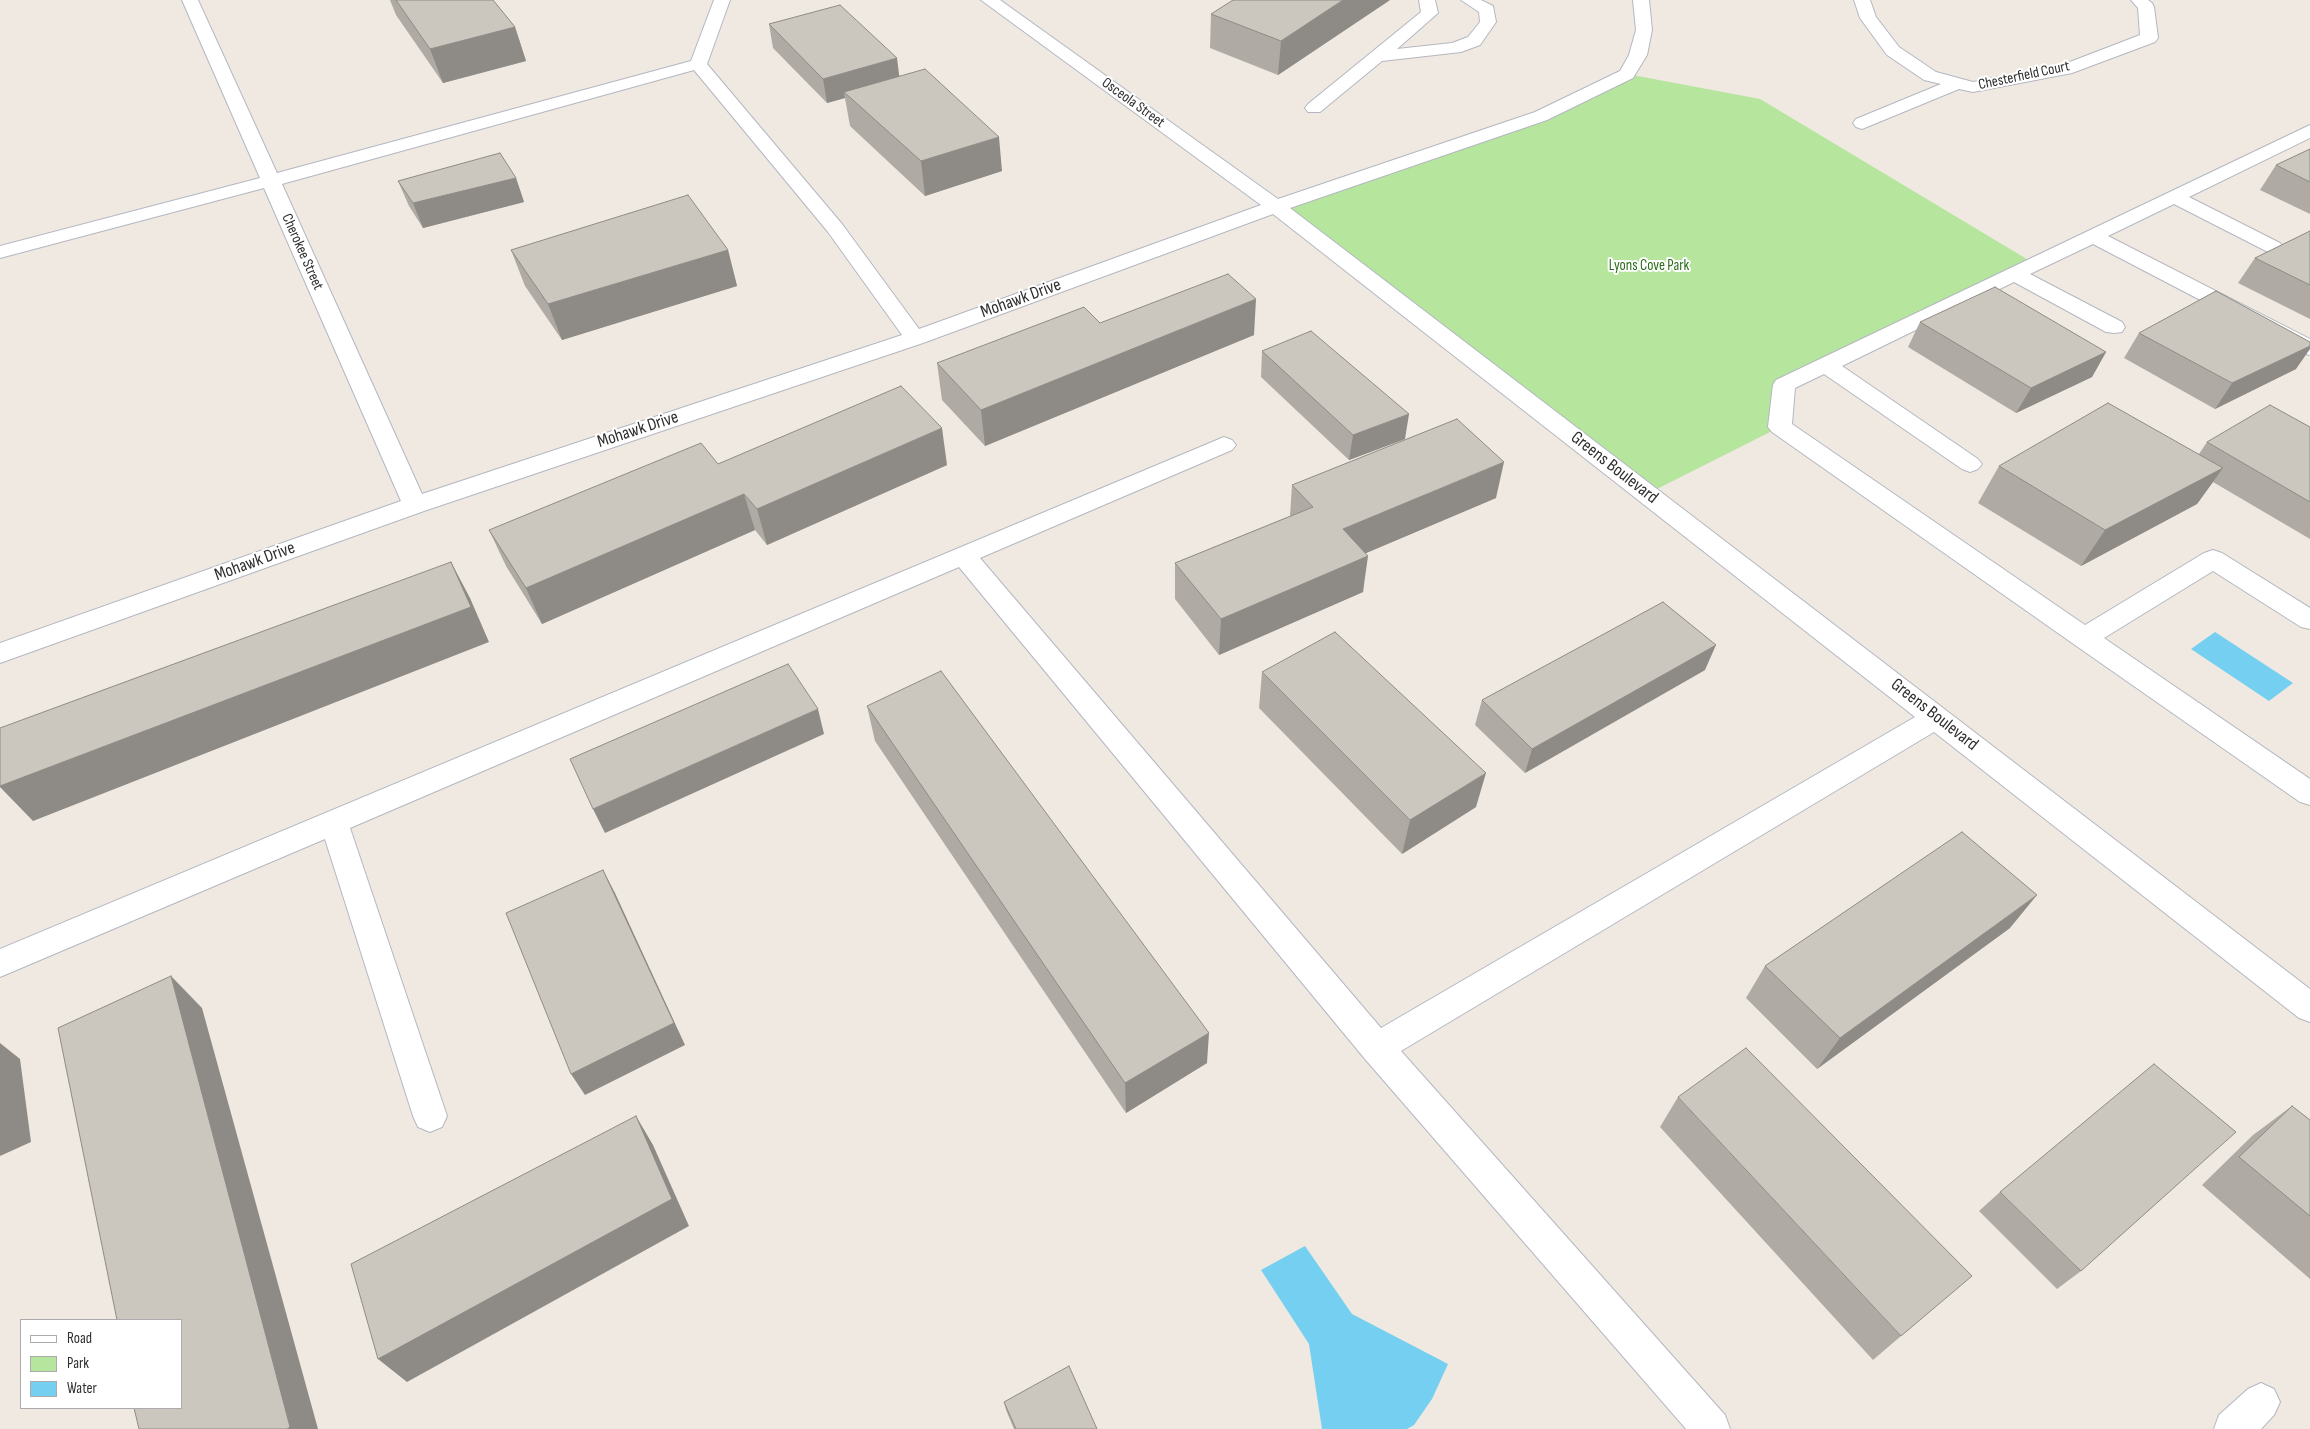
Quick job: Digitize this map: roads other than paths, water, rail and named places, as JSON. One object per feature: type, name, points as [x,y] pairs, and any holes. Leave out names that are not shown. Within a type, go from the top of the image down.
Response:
[{"type":"street","name":"Cherokee Street","points":[[190,0],[415,505]]},
{"type":"street","points":[[698,64],[722,0]]},
{"type":"street","name":"Osceola Street","points":[[989,0],[1276,206]]},
{"type":"street","points":[[1314,108],[1430,13],[1427,0]]},
{"type":"street","points":[[1378,56],[1455,48],[1474,41],[1488,22],[1486,10],[1469,0]]},
{"type":"street","points":[[1276,206],[1542,116],[1627,74],[1638,55],[1644,30],[1641,0]]},
{"type":"street","name":"Chesterfield Court","points":[[1862,0],[1868,18],[1894,51],[1930,76],[1973,87],[2066,69],[2149,38],[2146,7],[2139,0]]},
{"type":"street","points":[[0,252],[270,181],[698,64]]},
{"type":"street","points":[[698,64],[835,228],[915,338]]},
{"type":"street","points":[[1862,123],[1956,84]]},
{"type":"street","points":[[2304,781],[2084,638],[1780,427],[1784,385],[2310,131]]},
{"type":"street","points":[[2174,197],[2273,247]]},
{"type":"street","name":"Mohawk Drive","points":[[0,653],[415,505],[915,338],[1276,206]]},
{"type":"street","name":"Greens Boulevard","points":[[1276,206],[2310,1008]]},
{"type":"street","points":[[2093,236],[2310,348]]},
{"type":"street","points":[[2015,274],[2114,327]]},
{"type":"street","points":[[1826,365],[1970,464]]},
{"type":"street","points":[[0,964],[1224,445]]},
{"type":"street","points":[[964,556],[1377,1048],[1711,1429]]},
{"type":"street","points":[[2084,638],[2213,558],[2310,620]]},
{"type":"street","points":[[1377,1048],[1937,717]]},
{"type":"street","points":[[334,822],[430,1116]]},
{"type":"street","points":[[2233,1429],[2261,1402]]},
{"type":"water","points":[[2215,632],[2293,683],[2269,701],[2191,649]]},
{"type":"water","points":[[1305,1246],[1352,1314],[1448,1364],[1432,1399],[1414,1425],[1407,1429],[1322,1429],[1309,1344],[1261,1270]]},
{"type":"park label","name":"Lyons Cove Park","points":[[1649,266]]}]
